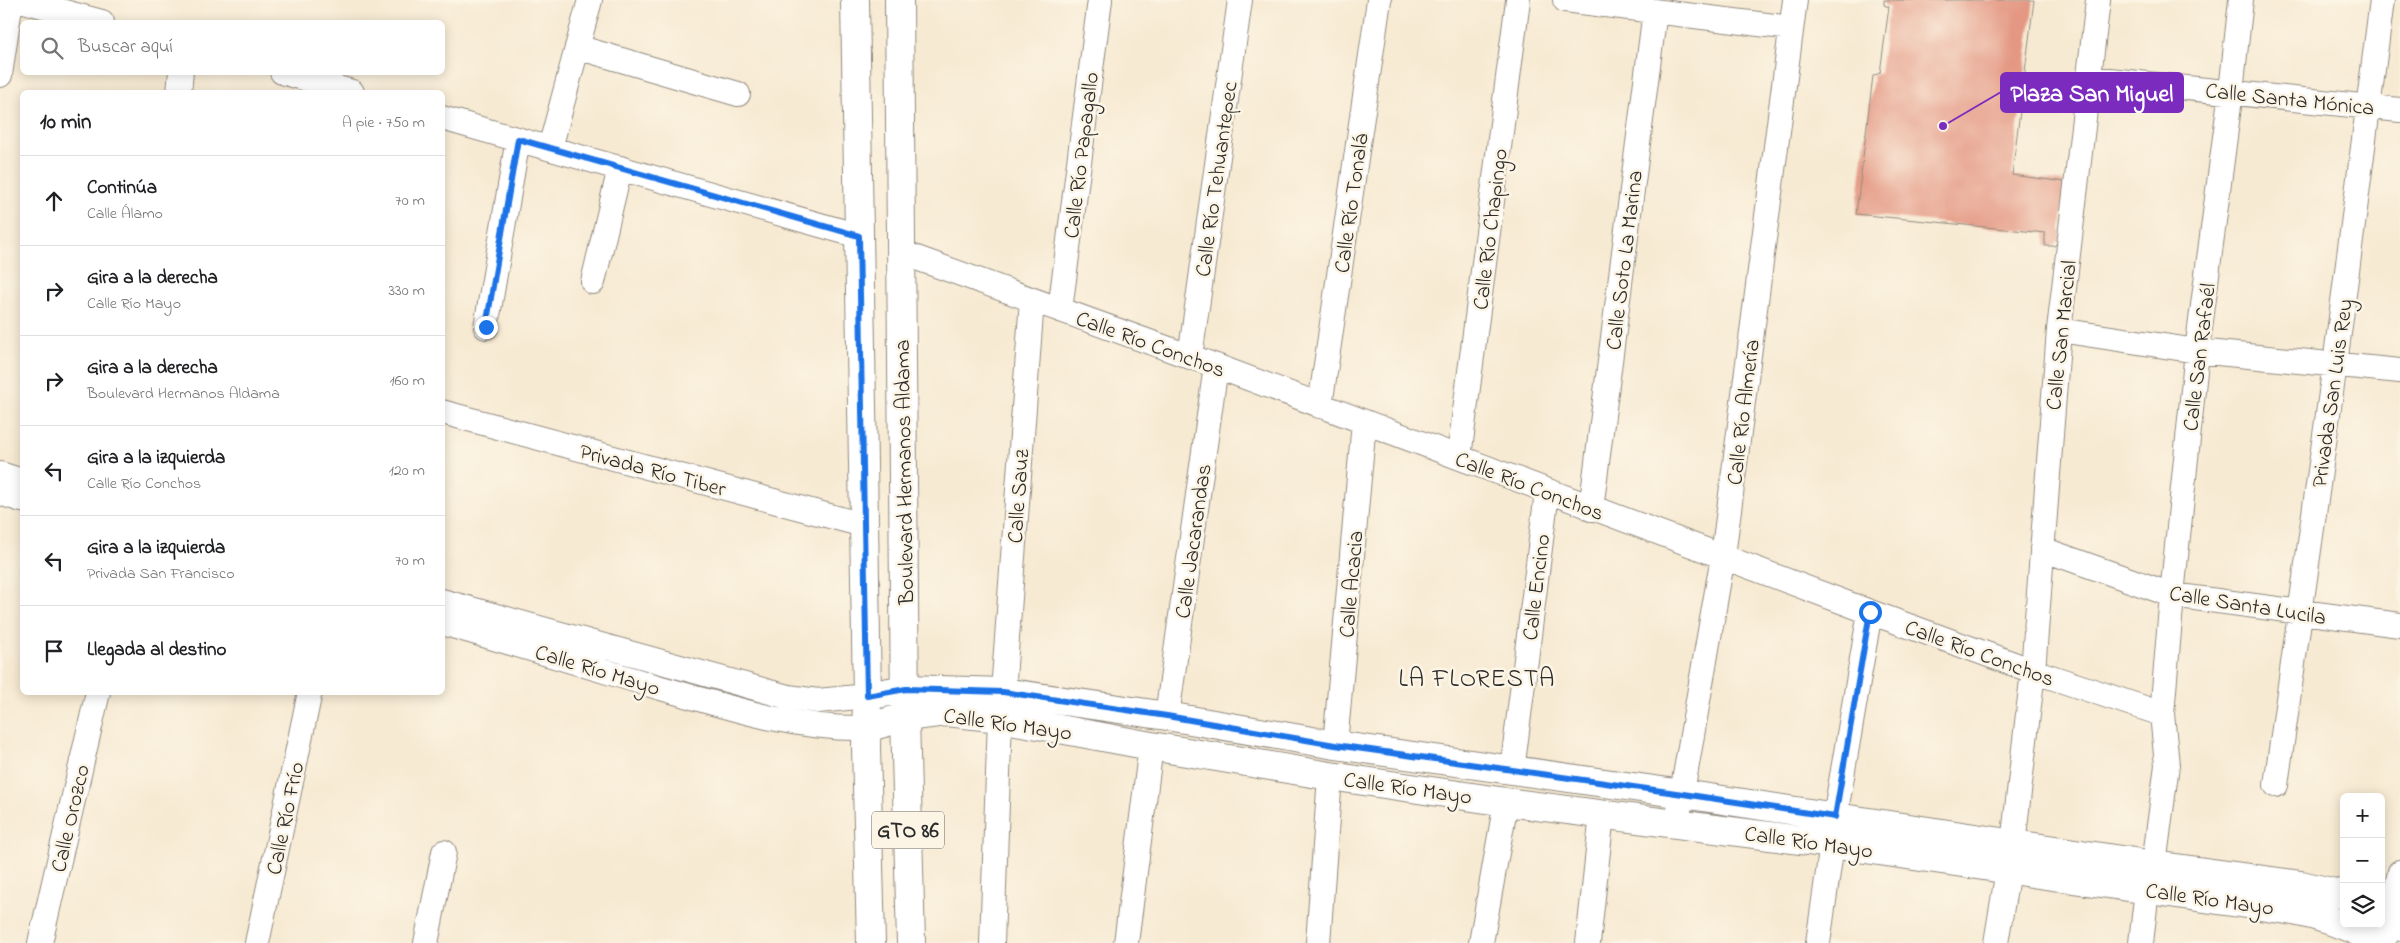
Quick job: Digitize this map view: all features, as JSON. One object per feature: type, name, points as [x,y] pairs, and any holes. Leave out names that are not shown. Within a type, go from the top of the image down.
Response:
[{"type":"street","points":[[0,75],[11,0]]},
{"type":"street","points":[[20,0],[95,20]]},
{"type":"street","points":[[550,148],[590,0]]},
{"type":"street","name":"Boulevard Hermanos Aldama","points":[[855,0],[871,943]]},
{"type":"street","name":"Boulevard Hermanos Aldama","points":[[899,0],[900,252],[911,943]]},
{"type":"street","name":"Calle Río Papagallo","points":[[1060,310],[1100,0]]},
{"type":"street","name":"Calle Río Tehuantepec","points":[[1190,357],[1240,0]]},
{"type":"street","name":"Calle Río Tonalá","points":[[1320,406],[1380,0]]},
{"type":"street","name":"Calle Río Chapingo","points":[[1459,457],[1518,0]]},
{"type":"street","points":[[1565,0],[1792,28]]},
{"type":"street","name":"Calle Río Almería","points":[[1678,822],[1723,556],[1795,0]]},
{"type":"street","name":"Calle San Marcial","points":[[1996,943],[2010,857],[2033,671],[2059,330],[2098,0]]},
{"type":"street","name":"Calle San Rafaél","points":[[2141,943],[2167,765],[2162,714],[2172,595],[2197,351],[2241,0]]},
{"type":"street","name":"Privada San Luis Rey","points":[[2276,785],[2336,364],[2370,108],[2382,0]]},
{"type":"street","name":"Calle Soto La Marina","points":[[1591,509],[1655,11]]},
{"type":"street","points":[[577,47],[738,94]]},
{"type":"street","points":[[179,90],[181,75]]},
{"type":"street","points":[[292,75],[340,90]]},
{"type":"street","name":"Calle Santa Mónica","points":[[2090,78],[2231,91],[2400,110]]},
{"type":"street","points":[[445,119],[859,236]]},
{"type":"street","points":[[486,327],[518,139]]},
{"type":"street","points":[[593,282],[620,168]]},
{"type":"street","name":"Calle Río Conchos","points":[[900,252],[1216,366],[1459,457],[1591,509],[1723,556],[1870,612],[2033,671],[2162,714]]},
{"type":"street","name":"Calle Sauz","points":[[992,943],[1002,705],[1032,300]]},
{"type":"street","points":[[2059,330],[2197,351],[2400,371]]},
{"type":"street","name":"Calle Jacarandas","points":[[1167,716],[1216,366]]},
{"type":"street","name":"Privada Río Tiber","points":[[445,413],[863,525]]},
{"type":"street","name":"Calle Acacia","points":[[1335,745],[1364,422]]},
{"type":"street","points":[[0,474],[20,479]]},
{"type":"street","name":"Calle Encino","points":[[1512,771],[1547,492]]},
{"type":"street","points":[[0,493],[20,499]]},
{"type":"street","name":"Calle Santa Lucila","points":[[2042,550],[2172,595],[2400,625]]},
{"type":"street","name":"Calle Río Mayo","points":[[445,602],[788,697],[818,701],[867,696],[906,689],[1002,705],[1167,716],[1335,745],[1835,817],[2010,857]]},
{"type":"street","points":[[1835,817],[1870,612]]},
{"type":"street","name":"Calle Río Mayo","points":[[445,624],[711,703],[801,723],[838,729],[866,728],[906,716],[1002,705],[1151,746],[1330,776],[1506,802],[1678,822],[1832,844],[2010,857],[2151,877],[2325,917],[2354,928],[2387,929]]},
{"type":"street","points":[[711,703],[718,678]]},
{"type":"street","name":"Calle Orozco","points":[[40,943],[97,695]]},
{"type":"street","name":"Calle Río Frío","points":[[257,943],[309,695]]},
{"type":"street","points":[[1126,943],[1151,746]]},
{"type":"street","points":[[1318,943],[1330,776]]},
{"type":"street","points":[[1481,943],[1506,802]]},
{"type":"street","points":[[1588,943],[1602,814]]},
{"type":"street","points":[[1818,943],[1832,844]]},
{"type":"street","points":[[426,943],[444,852]]},
{"type":"street","name":"Calle Río Mayo","points":[[2151,877],[2301,885],[2340,894]]},
{"type":"street","points":[[2387,929],[2400,877]]},
{"type":"building","points":[[1884,0],[2034,0],[2012,175],[2065,182],[2060,240],[2054,246],[2045,246],[2045,233],[1856,214],[1873,76],[1880,73],[1889,7],[1884,5]]},
{"type":"place","name":"Plaza San Miguel","points":[[1943,126]]},
{"type":"district","name":"LA FLORESTA","points":[[1477,677]]},
{"type":"route","points":[[486,327],[518,139],[859,236],[867,696],[906,689],[1003,692],[1167,716],[1335,745],[1835,817],[1870,612]]}]
